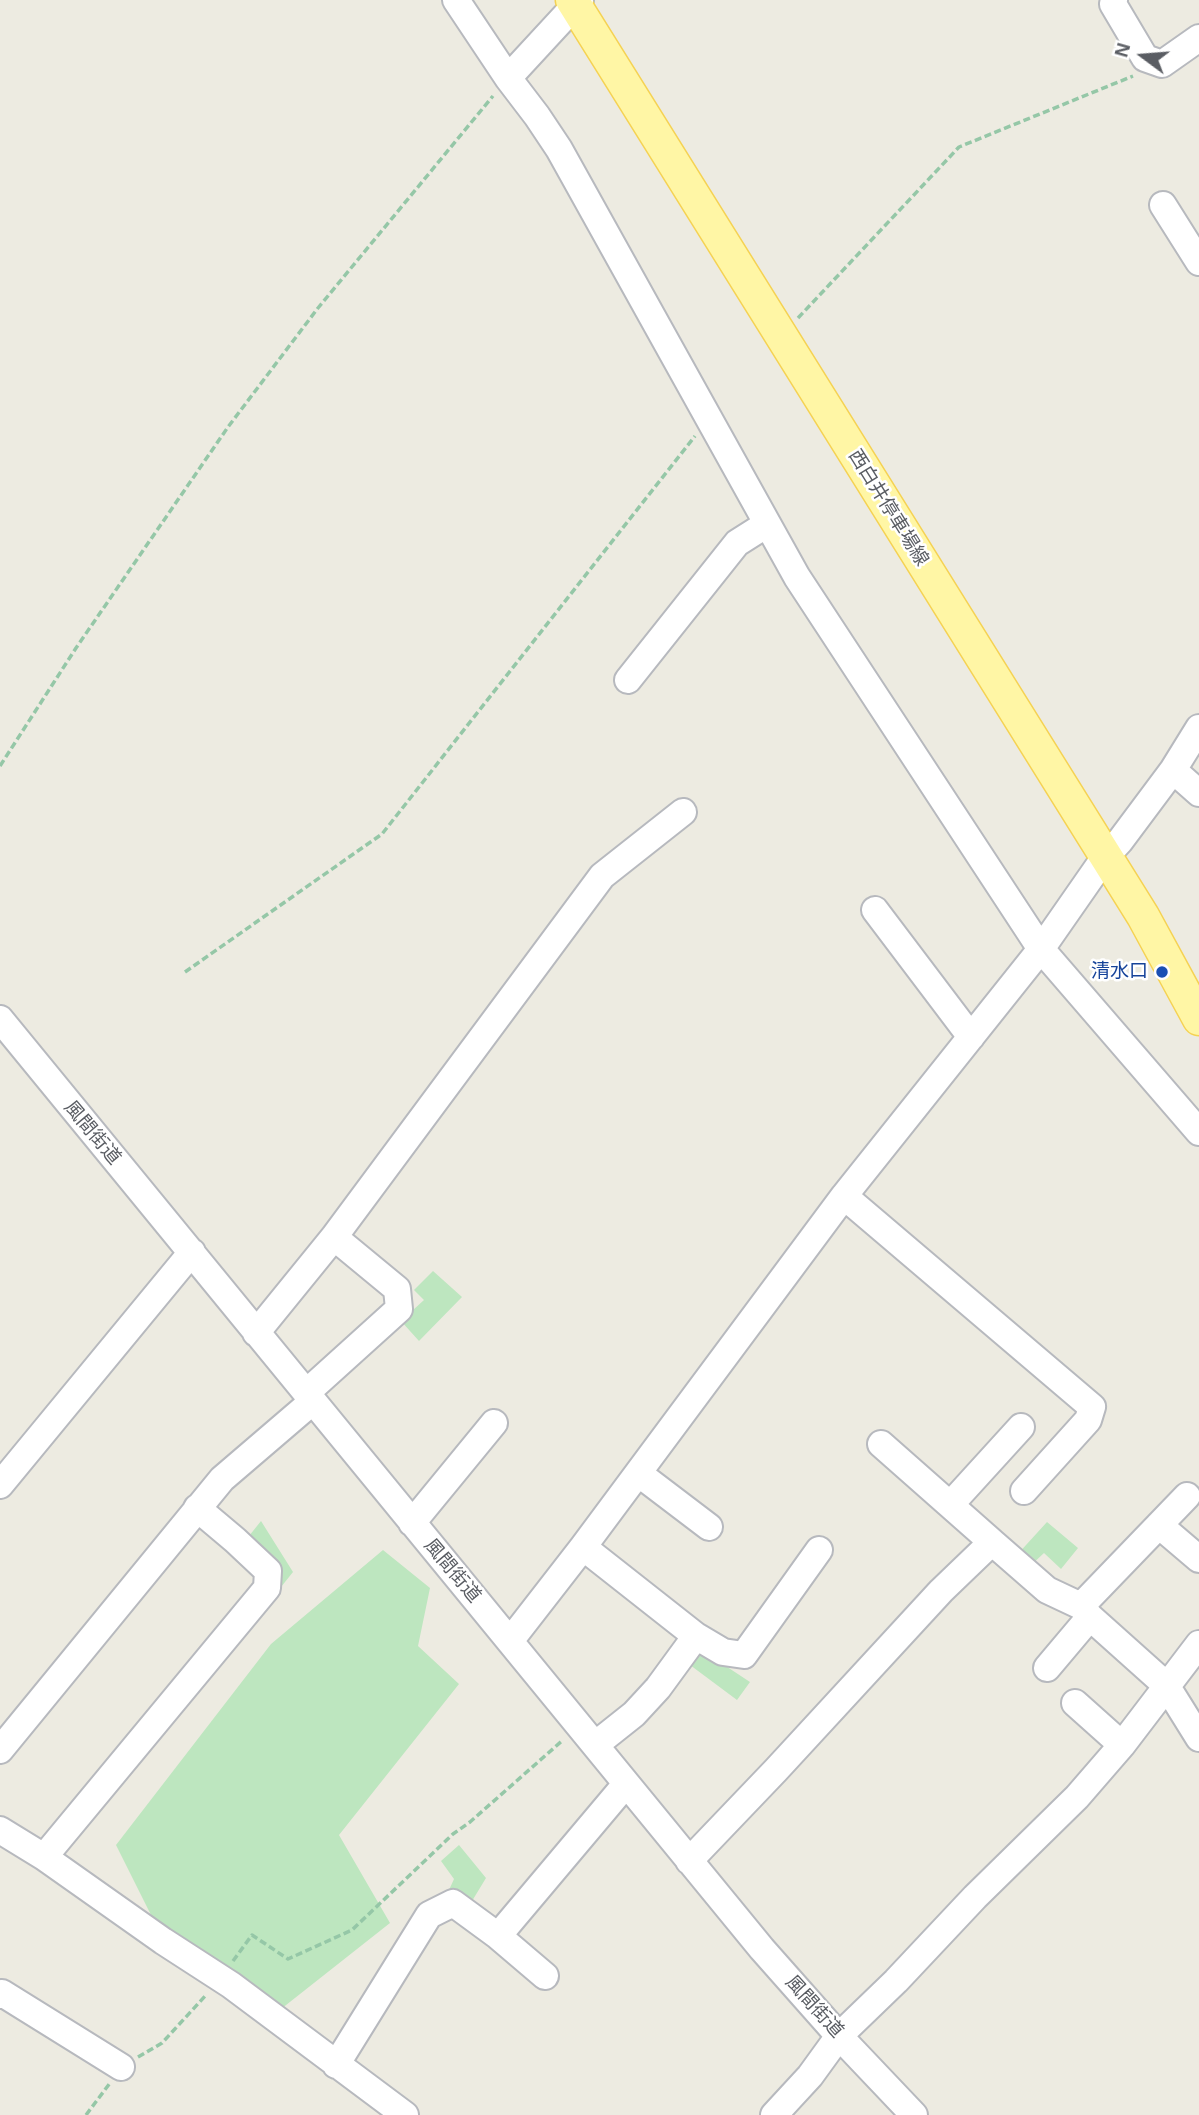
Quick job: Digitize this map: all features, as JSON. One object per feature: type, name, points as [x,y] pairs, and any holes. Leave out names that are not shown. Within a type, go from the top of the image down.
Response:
[{"type":"main road","name":"西白井停車場線","points":[[581,2],[794,322],[1077,776],[1143,916],[1199,1019]]},
{"type":"main road","name":"西白井停車場線","points":[[581,2],[1112,849],[1159,903],[1199,975]]},
{"type":"street","points":[[456,0],[559,149],[797,578],[1041,948],[1199,1132]]},
{"type":"street","points":[[1114,0],[1113,4],[1145,58],[1162,64],[1199,38]]},
{"type":"street","points":[[508,78],[581,2]]},
{"type":"street","points":[[1163,205],[1199,262]]},
{"type":"street","points":[[628,680],[737,543],[767,524]]},
{"type":"street","points":[[510,1641],[844,1196],[1041,948],[1172,770],[1199,728]]},
{"type":"street","points":[[1172,770],[1199,793]]},
{"type":"street","points":[[256,1333],[334,1237],[602,876],[683,811]]},
{"type":"street","points":[[874,910],[971,1037]]},
{"type":"street","name":"風間街道","points":[[0,1019],[762,1949],[914,2115]]},
{"type":"street","points":[[844,1196],[1092,1407],[1088,1420],[1024,1491]]},
{"type":"street","points":[[0,1750],[222,1479],[399,1309],[397,1289],[334,1237]]},
{"type":"street","points":[[0,1486],[192,1252]]},
{"type":"street","points":[[412,1523],[494,1423]]},
{"type":"street","points":[[950,1505],[1021,1427]]},
{"type":"street","points":[[881,1444],[1047,1590],[1086,1611],[1166,1685],[1199,1738]]},
{"type":"street","points":[[638,1473],[709,1527]]},
{"type":"street","points":[[1047,1668],[1086,1611],[1187,1496]]},
{"type":"street","points":[[44,1857],[267,1588],[268,1572],[236,1539],[197,1508]]},
{"type":"street","points":[[1159,1525],[1199,1559]]},
{"type":"street","points":[[690,1861],[941,1591],[992,1542]]},
{"type":"street","points":[[583,1547],[696,1636],[723,1652],[744,1656],[819,1550]]},
{"type":"street","points":[[588,1735],[642,1705],[658,1688],[696,1636]]},
{"type":"street","points":[[774,2115],[810,2076],[839,2036],[1077,1797],[1122,1745],[1199,1644]]},
{"type":"street","points":[[1075,1703],[1122,1745]]},
{"type":"street","points":[[498,1936],[626,1784]]},
{"type":"street","points":[[0,1830],[231,1985],[405,2115]]},
{"type":"street","points":[[336,2065],[429,1915],[453,1903],[498,1936],[545,1976]]},
{"type":"street","points":[[0,1995],[2,1993],[121,2067]]},
{"type":"path","points":[[794,322],[960,147],[1162,64]]},
{"type":"path","points":[[0,766],[84,636],[228,426],[318,308],[508,78]]},
{"type":"path","points":[[185,972],[382,834],[709,418]]},
{"type":"path","points":[[86,2115],[121,2067],[162,2043],[220,1979],[252,1935],[288,1959],[352,1930],[453,1834],[588,1735]]},
{"type":"green space","points":[[433,1271],[462,1297],[419,1341],[401,1321],[424,1300],[414,1290]]},
{"type":"green space","points":[[261,1521],[293,1572],[281,1587],[275,1569],[245,1541]]},
{"type":"green space","points":[[1047,1522],[1078,1548],[1061,1569],[1044,1553],[1028,1568],[1016,1556]]},
{"type":"green space","points":[[383,1550],[430,1588],[418,1646],[459,1684],[339,1835],[390,1923],[262,2024],[182,1959],[152,1917],[116,1845],[271,1644]]},
{"type":"green space","points":[[692,1653],[706,1653],[750,1682],[737,1700],[686,1662]]},
{"type":"green space","points":[[459,1845],[486,1878],[469,1906],[449,1890],[454,1879],[441,1861]]},
{"type":"place","name":"清水口","points":[[1162,972]]}]
